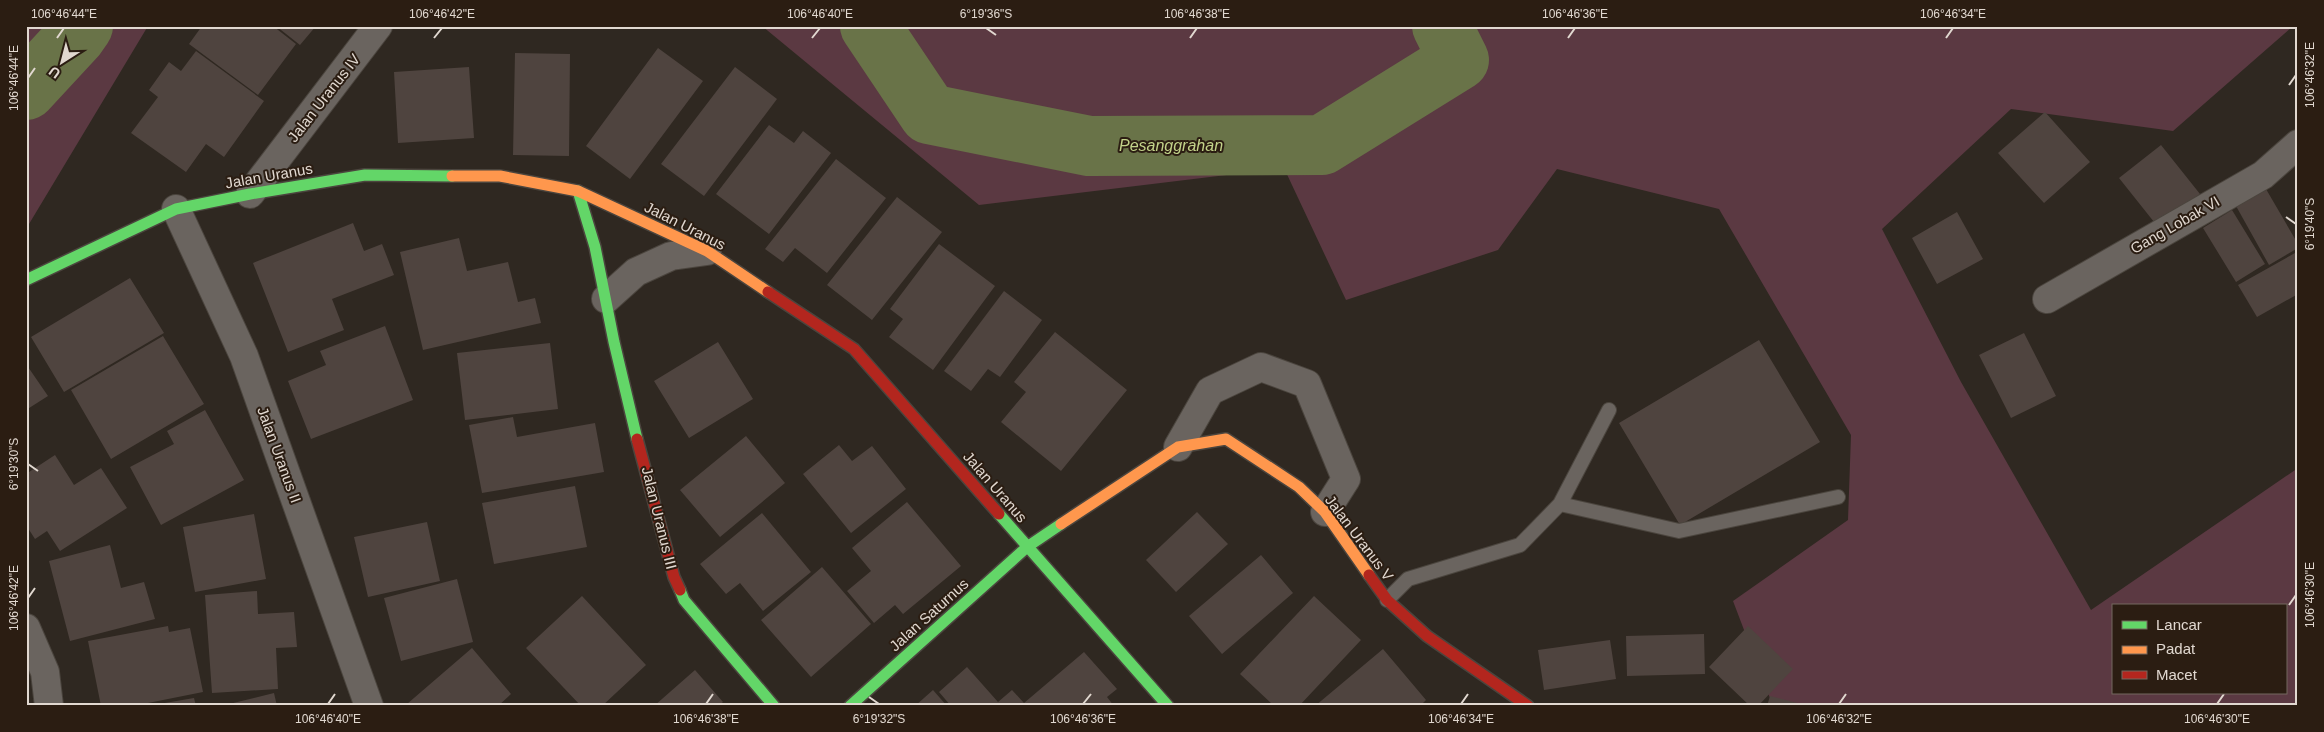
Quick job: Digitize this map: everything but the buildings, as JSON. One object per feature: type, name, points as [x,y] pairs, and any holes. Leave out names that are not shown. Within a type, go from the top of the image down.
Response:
[{"type":"street","name":"Jalan Uranus IV","points":[[250,194],[378,26]]},
{"type":"street","name":"Gang Lobak VI","points":[[2047,298],[2263,175],[2298,144]]},
{"type":"street","name":"Jalan Uranus","points":[[26,280],[176,209],[250,194],[365,175],[500,176],[578,191],[707,251],[854,348],[1168,706]]},
{"type":"street","name":"Jalan Uranus III","points":[[578,191],[589,219],[614,342],[674,577],[684,600],[774,706]]},
{"type":"street","name":"Jalan Uranus II","points":[[176,209],[244,356],[369,706]]},
{"type":"street","points":[[606,299],[636,272],[671,256],[707,251]]},
{"type":"street","points":[[1178,447],[1210,391],[1261,367],[1307,384],[1346,479],[1325,512]]},
{"type":"street","name":"Jalan Uranus V","points":[[1027,547],[1178,447],[1226,439],[1298,487],[1325,512],[1387,600],[1427,636],[1528,706]]},
{"type":"street","name":"Jalan Saturnus","points":[[850,706],[1027,547]]},
{"type":"street","points":[[26,628],[44,672],[49,706]]},
{"type":"lane","points":[[1387,600],[1408,579],[1520,545],[1560,504],[1609,410]]},
{"type":"lane","points":[[1560,504],[1679,531],[1838,497]]},
{"type":"shaded area","points":[[26,26],[148,26],[26,229]]},
{"type":"shaded area","points":[[762,26],[2293,26],[2173,131],[2011,109],[1882,229],[1961,382],[2091,610],[2298,468],[2298,706],[1773,706],[1733,601],[1848,520],[1851,435],[1719,209],[1557,169],[1498,250],[1346,300],[1284,168],[979,205]]},
{"type":"waterway","name":"Pesanggrahan","points":[[26,90],[83,26]]},
{"type":"waterway","name":"Pesanggrahan","points":[[870,26],[929,114],[1089,146],[1322,145],[1459,60],[1442,26]]},
{"type":"traffic: fast","points":[[26,280],[176,209],[250,194],[365,175],[452,176]]},
{"type":"traffic: fast","points":[[578,191],[595,247],[614,342],[637,439]]},
{"type":"traffic: fast","points":[[999,514],[1168,706]]},
{"type":"traffic: fast","points":[[850,706],[1027,547],[1061,524]]},
{"type":"traffic: fast","points":[[680,590],[684,600],[774,706]]},
{"type":"traffic: slow","points":[[452,176],[500,176],[578,191],[707,251],[768,292]]},
{"type":"traffic: slow","points":[[1061,524],[1178,447],[1226,439],[1299,487],[1325,512],[1369,575]]},
{"type":"traffic: jam","points":[[768,292],[854,349],[999,514]]},
{"type":"traffic: jam","points":[[637,439],[674,577],[680,590]]},
{"type":"traffic: jam","points":[[1369,575],[1387,600],[1427,636],[1528,706]]}]
